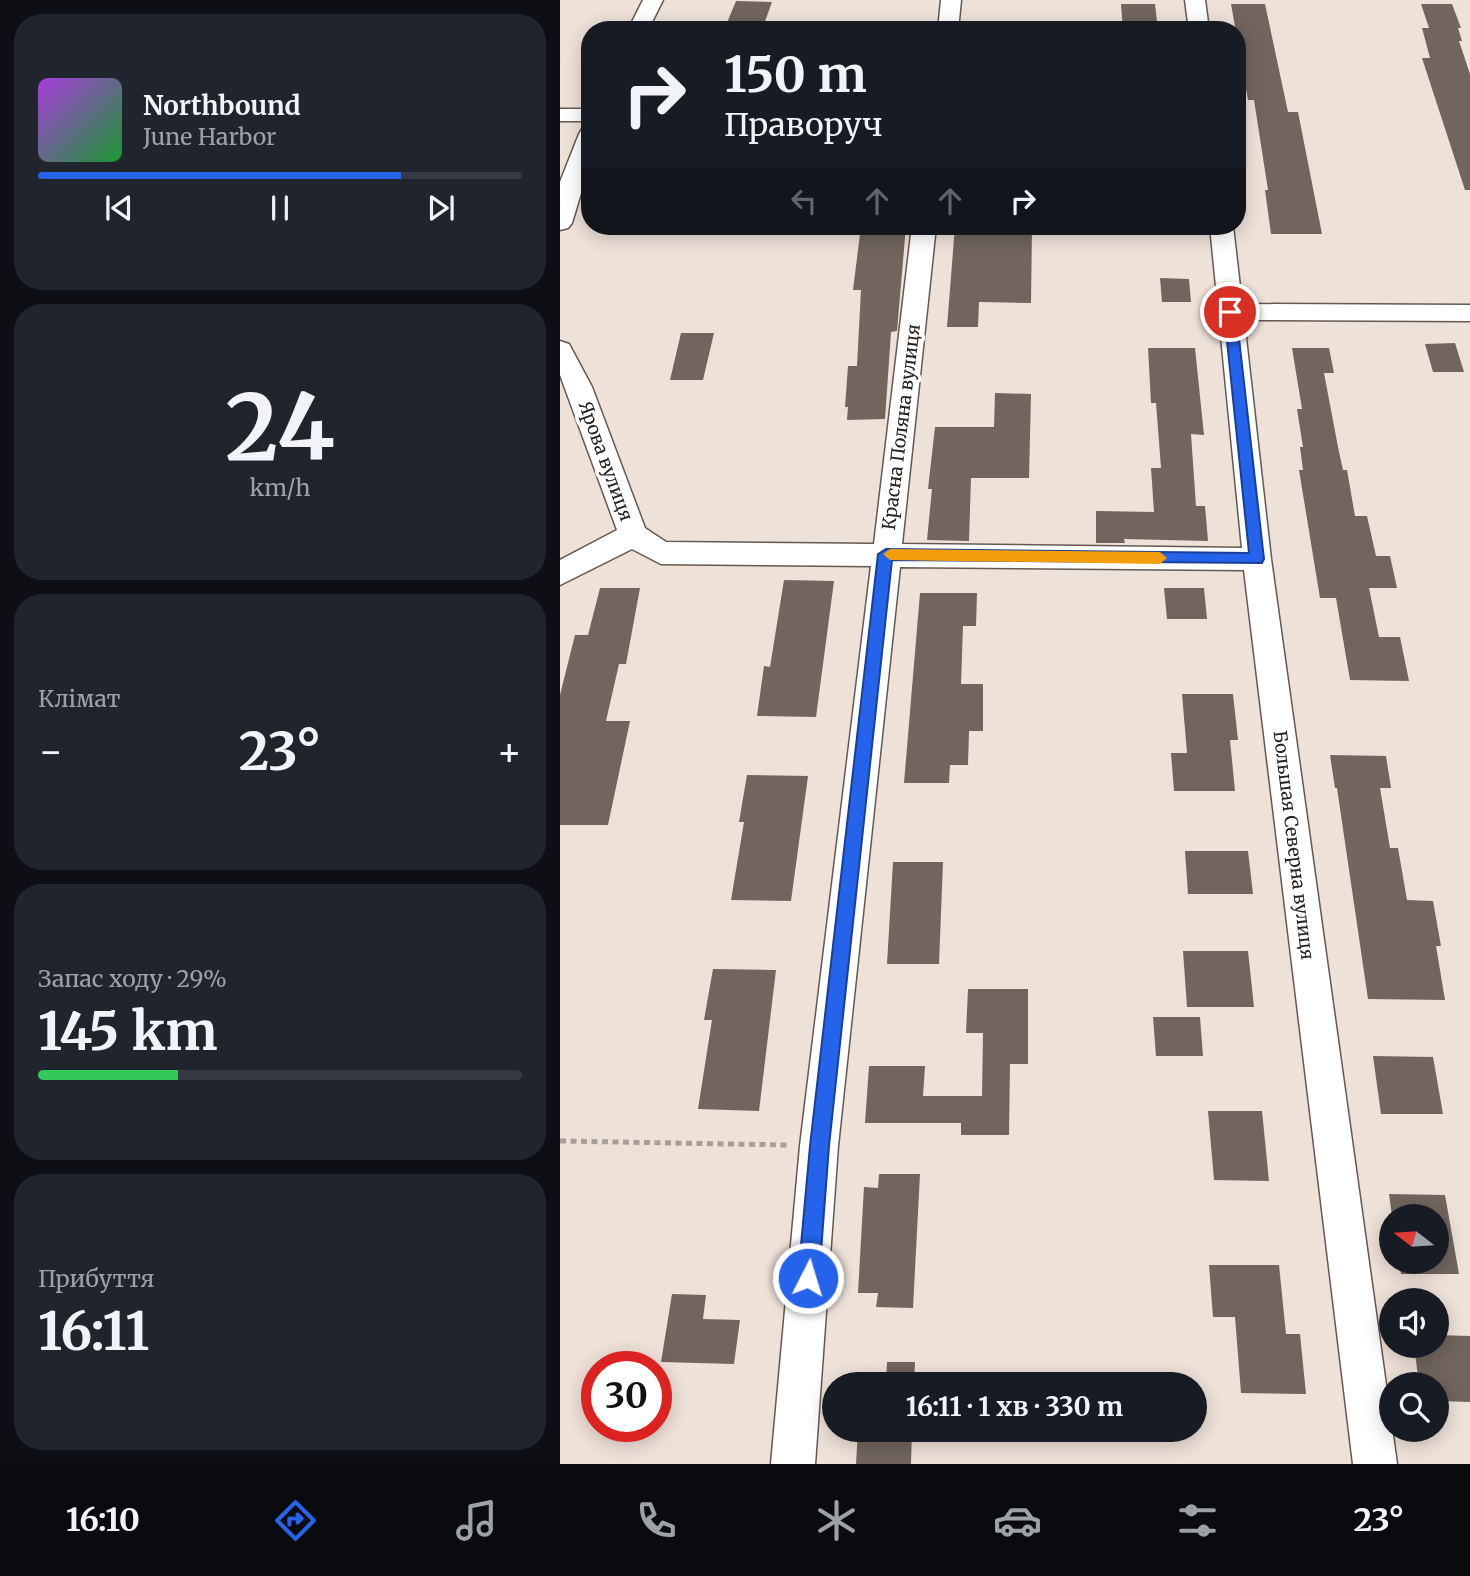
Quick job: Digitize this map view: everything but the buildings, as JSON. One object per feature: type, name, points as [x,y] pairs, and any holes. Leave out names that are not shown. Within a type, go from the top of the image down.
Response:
[{"type":"street","points":[[642,21],[653,0]]},
{"type":"street","points":[[948,21],[951,0]]},
{"type":"street","points":[[1195,0],[1198,21]]},
{"type":"street","points":[[560,115],[581,115]]},
{"type":"street","points":[[560,223],[581,157]]},
{"type":"street","name":"Красна Поляна вулиця","points":[[793,1464],[819,1146],[923,235]]},
{"type":"street","name":"Большая Северна вулиця","points":[[1222,235],[1257,559],[1375,1464]]},
{"type":"street","points":[[1230,312],[1470,313]]},
{"type":"street","name":"Ярова вулиця","points":[[560,350],[579,387],[633,535],[560,574]]},
{"type":"street","points":[[633,535],[661,552],[1257,559]]},
{"type":"path","points":[[560,1141],[819,1146]]},
{"type":"slow traffic","points":[[890,554],[1160,558]]},
{"type":"route","points":[[808,1278],[819,1146],[886,554],[1257,559],[1230,312]]}]
